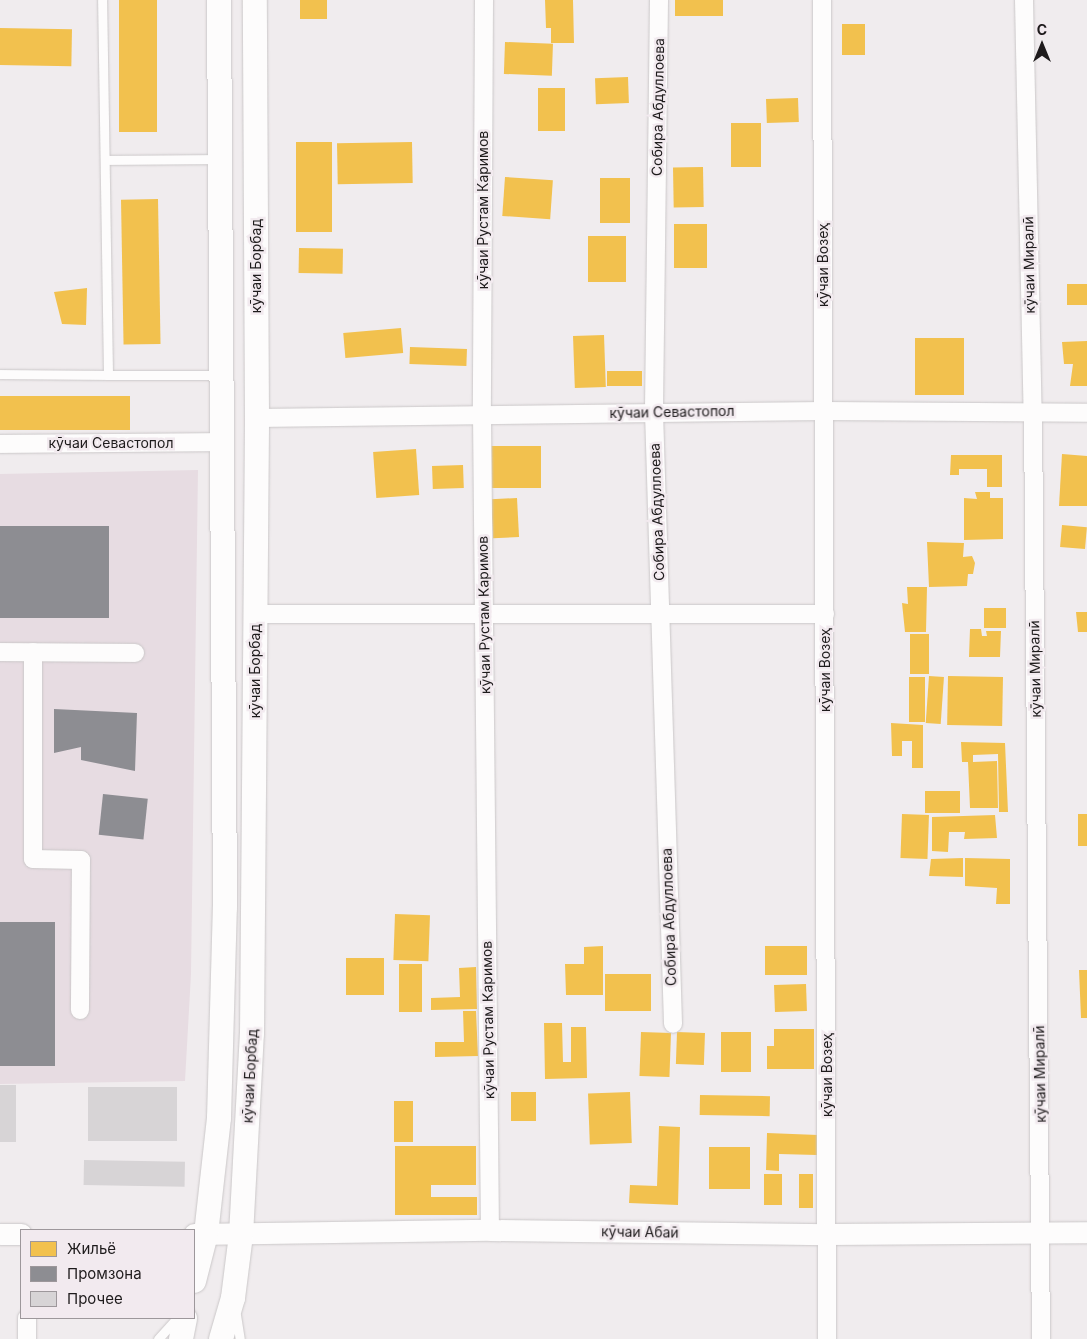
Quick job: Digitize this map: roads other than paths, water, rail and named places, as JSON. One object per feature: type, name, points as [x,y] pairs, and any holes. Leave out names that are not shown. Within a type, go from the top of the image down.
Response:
[{"type":"main road","points":[[195,1273],[218,1118],[225,907],[219,0]]},
{"type":"main road","name":"кӯчаи Борбад","points":[[221,1339],[233,1298],[241,1236],[252,1034],[257,418],[255,0]]},
{"type":"main road","points":[[181,1339],[185,1319]]},
{"type":"street","name":"кӯчаи Рустам Каримов","points":[[484,0],[482,415],[490,1230]]},
{"type":"street","name":"Собира Абдуллоева","points":[[659,0],[654,412],[673,1024]]},
{"type":"street","name":"кӯчаи Возеҳ","points":[[822,0],[827,1339]]},
{"type":"street","name":"кӯчаи Миралӣ","points":[[1024,0],[1033,413],[1041,1339]]},
{"type":"street","name":"кӯчаи Севастопол","points":[[257,418],[654,412],[1087,413]]},
{"type":"street","name":"кӯчаи Севастопол","points":[[0,444],[223,442]]},
{"type":"street","points":[[255,614],[660,612],[825,614]]},
{"type":"street","points":[[0,652],[135,653]]},
{"type":"street","points":[[33,652],[33,859],[81,860],[80,1010]]},
{"type":"street","name":"кӯчаи Абаӣ","points":[[200,1234],[241,1236],[490,1230],[828,1234],[1087,1232]]},
{"type":"street","points":[[0,1234],[20,1234]]},
{"type":"street","points":[[27,1319],[27,1339]]},
{"type":"lane","points":[[102,0],[108,375]]},
{"type":"lane","points":[[105,160],[220,159]]},
{"type":"lane","points":[[0,374],[222,375]]},
{"type":"lane","points":[[233,1298],[240,1339]]},
{"type":"lane","points":[[158,1339],[176,1319]]}]
